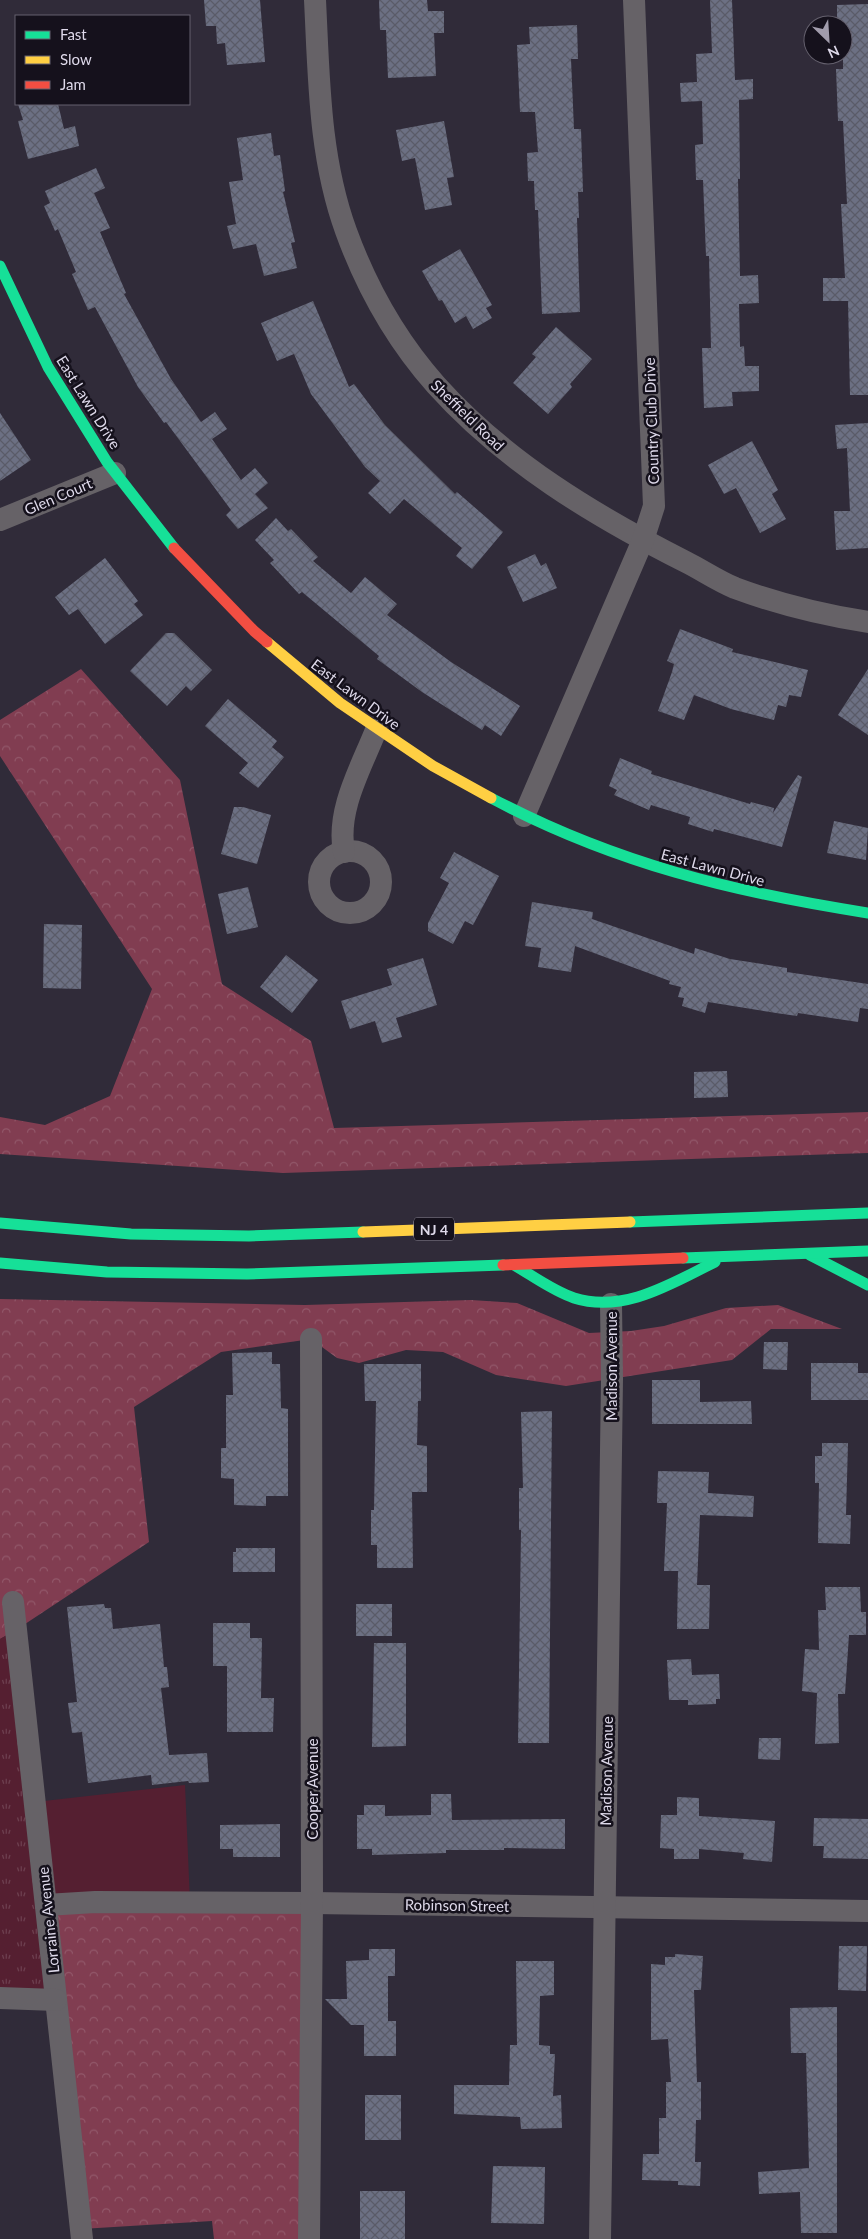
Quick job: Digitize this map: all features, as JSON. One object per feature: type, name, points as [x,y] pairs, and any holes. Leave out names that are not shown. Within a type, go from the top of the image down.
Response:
[{"type":"main road","name":"East Lawn Drive","points":[[0,266],[40,351],[77,416],[141,508],[201,578],[254,631],[310,680],[376,730],[464,785],[524,816],[634,861],[705,882],[778,900],[868,913]]},
{"type":"main road","name":"NJ 4","points":[[0,1223],[131,1234],[249,1236],[868,1213]]},
{"type":"main road","points":[[0,1263],[107,1272],[201,1275],[293,1274],[868,1252]]},
{"type":"main road","points":[[809,1254],[868,1285]]},
{"type":"main road","points":[[514,1265],[573,1297],[598,1304],[611,1304],[642,1295],[727,1257]]},
{"type":"street","name":"Sheffield Road","points":[[315,0],[320,115],[330,174],[346,231],[369,285],[399,336],[434,384],[470,421],[508,454],[543,479],[643,540],[732,587],[777,602],[834,617],[868,622]]},
{"type":"street","name":"Country Club Drive","points":[[524,816],[643,540],[654,506],[634,0]]},
{"type":"street","name":"Glen Court","points":[[0,520],[115,473]]},
{"type":"street","points":[[344,852],[342,841],[343,812],[376,730]]},
{"type":"street","name":"Madison Avenue","points":[[600,2239],[603,1907],[612,1399],[611,1304]]},
{"type":"street","name":"Cooper Avenue","points":[[310,2239],[312,1903],[311,1338]]},
{"type":"street","name":"Lorraine Avenue","points":[[14,1602],[82,2239]]},
{"type":"street","name":"Robinson Street","points":[[46,1905],[95,1902],[312,1903],[868,1911]]},
{"type":"street","points":[[0,1998],[56,2000]]},
{"type":"green space","points":[[81,669],[180,780],[222,984],[311,1041],[334,1128],[868,1112],[868,1153],[283,1173],[0,1154],[0,1117],[45,1125],[110,1096],[152,989],[0,756],[0,720]]},
{"type":"green space","points":[[0,1299],[305,1305],[471,1300],[517,1303],[589,1333],[631,1331],[664,1326],[726,1308],[778,1305],[842,1329],[771,1329],[732,1360],[566,1386],[496,1375],[443,1352],[406,1350],[359,1363],[337,1358],[311,1339],[221,1352],[134,1407],[149,1542],[0,1639]]},
{"type":"green space","points":[[16,1630],[56,2000],[0,1998],[0,1639]]},
{"type":"green space","points":[[185,1785],[190,1902],[46,1905],[35,1802]]},
{"type":"green space","points":[[312,1903],[309,2239],[214,2239],[212,2221],[81,2229],[46,1905]]},
{"type":"building","points":[[204,0],[260,0],[265,62],[227,65],[225,43],[217,44],[216,26],[206,26]]},
{"type":"building","points":[[379,0],[427,0],[428,11],[444,11],[444,33],[434,33],[436,76],[388,78],[386,30],[380,30]]},
{"type":"building","points":[[710,0],[732,0],[735,80],[753,79],[753,99],[739,100],[740,276],[758,275],[759,303],[739,304],[740,347],[744,346],[745,366],[759,366],[759,391],[732,392],[733,406],[704,408],[702,348],[711,348],[709,256],[706,256],[703,180],[696,180],[695,145],[703,144],[702,101],[681,102],[680,83],[697,82],[696,54],[712,53]]},
{"type":"building","points":[[868,4],[868,395],[850,395],[848,301],[823,301],[823,278],[845,278],[841,204],[847,204],[843,121],[838,121],[836,69],[843,69],[843,65],[853,65],[853,15],[837,15],[837,5]]},
{"type":"building","points":[[577,25],[578,59],[571,59],[574,129],[581,129],[583,192],[578,192],[579,218],[577,218],[580,312],[542,314],[538,210],[535,210],[534,181],[528,181],[527,153],[538,152],[535,112],[520,112],[517,45],[530,44],[529,27]]},
{"type":"building","points":[[18,105],[58,105],[64,129],[75,126],[79,146],[28,159],[18,121],[23,120]]},
{"type":"building","points":[[444,121],[454,177],[447,178],[452,205],[425,210],[415,158],[402,161],[396,130]]},
{"type":"building","points":[[271,133],[274,156],[280,155],[285,191],[283,192],[295,242],[291,243],[297,268],[264,276],[256,244],[233,249],[227,226],[236,224],[229,182],[243,180],[237,138]]},
{"type":"building","points":[[96,168],[105,188],[94,193],[110,228],[100,232],[126,293],[124,294],[171,379],[201,422],[215,412],[227,429],[212,439],[241,480],[255,468],[268,483],[255,494],[268,508],[238,529],[226,515],[231,510],[138,387],[95,307],[88,310],[72,274],[76,272],[58,229],[55,231],[44,206],[50,203],[45,191]]},
{"type":"building","points":[[460,249],[492,305],[486,308],[492,318],[473,329],[466,316],[455,323],[442,300],[439,301],[422,271]]},
{"type":"building","points":[[313,301],[349,387],[354,384],[385,425],[455,494],[457,492],[503,532],[472,569],[456,556],[462,548],[404,499],[390,514],[368,493],[380,481],[365,467],[311,394],[294,354],[277,361],[261,323]]},
{"type":"building","points":[[556,327],[592,359],[570,384],[572,387],[548,414],[513,383],[536,357],[532,354]]},
{"type":"building","points":[[0,413],[31,460],[0,481]]},
{"type":"building","points":[[868,423],[868,548],[836,550],[834,511],[850,511],[847,448],[837,449],[835,425]]},
{"type":"building","points":[[752,441],[778,490],[772,494],[786,519],[760,533],[736,488],[724,494],[708,465]]},
{"type":"building","points":[[276,518],[288,531],[291,529],[318,557],[313,561],[351,593],[365,577],[397,604],[387,615],[451,662],[520,706],[501,736],[485,725],[482,730],[422,692],[377,659],[379,656],[302,592],[299,594],[270,563],[274,560],[255,540]]},
{"type":"building","points":[[535,554],[541,566],[546,563],[557,588],[523,602],[507,567]]},
{"type":"building","points":[[105,558],[138,601],[134,604],[143,615],[105,644],[78,609],[69,615],[55,597]]},
{"type":"building","points":[[680,629],[733,649],[732,652],[808,670],[801,697],[789,695],[786,707],[778,705],[774,720],[731,709],[694,695],[684,720],[658,711],[674,664],[667,661]]},
{"type":"building","points":[[166,633],[174,633],[212,670],[191,691],[186,686],[167,706],[130,671]]},
{"type":"building","points":[[868,669],[868,735],[838,715]]},
{"type":"building","points":[[228,699],[277,741],[272,747],[284,757],[258,788],[239,773],[248,763],[205,726]]},
{"type":"building","points":[[620,758],[652,771],[651,774],[750,804],[751,802],[774,808],[773,813],[798,775],[802,777],[782,847],[714,829],[713,832],[688,824],[690,817],[651,805],[649,810],[614,795],[617,790],[609,786]]},
{"type":"building","points":[[234,807],[243,807],[271,815],[257,864],[221,854]]},
{"type":"building","points":[[834,821],[868,828],[866,860],[827,853]]},
{"type":"building","points":[[454,852],[499,876],[473,925],[465,921],[453,944],[428,931],[428,923],[449,883],[440,878]]},
{"type":"building","points":[[248,887],[258,927],[227,934],[218,894]]},
{"type":"building","points":[[532,902],[593,912],[592,919],[694,954],[695,948],[730,959],[787,968],[787,972],[868,984],[868,1009],[860,1008],[858,1022],[798,1013],[797,1016],[708,1002],[705,1013],[682,1006],[684,998],[678,997],[681,987],[669,984],[670,981],[575,946],[571,972],[538,967],[541,948],[525,946]]},
{"type":"building","points":[[44,924],[82,925],[81,989],[43,988]]},
{"type":"building","points":[[286,955],[318,980],[292,1013],[260,987]]},
{"type":"building","points":[[423,958],[437,1005],[396,1018],[402,1037],[382,1043],[375,1021],[350,1029],[341,1001],[392,985],[387,969]]},
{"type":"building","points":[[727,1071],[728,1097],[694,1098],[694,1072]]},
{"type":"building","points":[[764,1342],[788,1342],[787,1370],[763,1369]]},
{"type":"building","points":[[272,1352],[272,1364],[280,1364],[281,1408],[288,1409],[288,1496],[266,1496],[266,1506],[234,1505],[234,1479],[221,1478],[221,1448],[226,1448],[226,1395],[233,1395],[232,1353]]},
{"type":"building","points":[[811,1363],[858,1363],[858,1373],[868,1373],[868,1400],[811,1400]]},
{"type":"building","points":[[364,1364],[421,1364],[421,1401],[418,1401],[417,1445],[427,1446],[427,1492],[412,1492],[413,1568],[377,1568],[377,1545],[371,1545],[371,1510],[374,1510],[376,1401],[365,1401]]},
{"type":"building","points":[[652,1380],[700,1380],[700,1402],[751,1401],[752,1424],[652,1424]]},
{"type":"building","points":[[552,1411],[549,1743],[518,1743],[521,1530],[519,1530],[519,1488],[523,1488],[521,1412]]},
{"type":"building","points":[[822,1443],[848,1443],[846,1515],[851,1515],[850,1544],[818,1543],[819,1483],[815,1483],[815,1456],[822,1456]]},
{"type":"building","points":[[658,1471],[709,1472],[708,1493],[754,1496],[753,1517],[700,1515],[697,1585],[710,1585],[709,1629],[677,1629],[678,1571],[664,1571],[667,1503],[657,1503]]},
{"type":"building","points":[[236,1548],[275,1548],[275,1572],[233,1572],[233,1552],[236,1552]]},
{"type":"building","points":[[825,1587],[860,1587],[861,1612],[866,1612],[866,1635],[849,1635],[845,1694],[838,1694],[839,1743],[815,1744],[817,1693],[802,1691],[805,1649],[819,1650],[818,1610],[826,1610]]},
{"type":"building","points":[[104,1604],[105,1608],[111,1608],[113,1629],[160,1624],[164,1667],[167,1667],[169,1687],[161,1688],[169,1755],[207,1753],[209,1782],[189,1783],[188,1781],[152,1785],[151,1775],[88,1783],[82,1732],[72,1733],[68,1703],[77,1702],[67,1607]]},
{"type":"building","points":[[356,1604],[392,1604],[392,1636],[356,1636]]},
{"type":"building","points":[[213,1623],[250,1623],[250,1638],[262,1638],[261,1698],[274,1698],[273,1732],[227,1732],[227,1666],[213,1666]]},
{"type":"building","points":[[374,1643],[406,1643],[406,1746],[372,1747]]},
{"type":"building","points":[[691,1659],[692,1675],[719,1674],[720,1699],[716,1699],[716,1704],[688,1705],[688,1700],[669,1700],[667,1660]]},
{"type":"building","points":[[759,1738],[781,1738],[780,1760],[758,1759]]},
{"type":"building","points":[[431,1794],[451,1794],[452,1820],[565,1819],[565,1849],[504,1848],[504,1850],[446,1850],[446,1853],[372,1855],[372,1849],[357,1849],[357,1815],[364,1815],[364,1805],[385,1805],[385,1816],[431,1815]]},
{"type":"building","points":[[677,1797],[699,1798],[699,1816],[775,1821],[772,1862],[743,1859],[744,1853],[699,1849],[699,1859],[674,1859],[674,1849],[660,1848],[661,1815],[677,1815]]},
{"type":"building","points":[[814,1818],[868,1819],[868,1859],[823,1858],[824,1846],[813,1846]]},
{"type":"building","points":[[280,1824],[280,1857],[233,1857],[233,1849],[220,1849],[220,1825]]},
{"type":"building","points":[[839,1946],[867,1946],[866,1991],[838,1990]]},
{"type":"building","points":[[369,1949],[395,1949],[395,1976],[388,1976],[388,2021],[396,2021],[396,2056],[364,2056],[364,2025],[351,2025],[325,1999],[347,1999],[346,1961],[369,1960]]},
{"type":"building","points":[[675,1954],[703,1956],[701,1990],[694,1990],[697,2082],[701,2082],[701,2120],[696,2120],[695,2162],[701,2162],[700,2186],[678,2185],[678,2181],[642,2180],[643,2154],[659,2154],[659,2118],[666,2118],[666,2082],[671,2082],[668,2039],[651,2040],[651,1964],[665,1965],[665,1957],[675,1957]]},
{"type":"building","points":[[516,1961],[554,1961],[554,1995],[540,1996],[539,2045],[550,2046],[550,2054],[555,2054],[553,2096],[561,2095],[562,2128],[521,2129],[520,2117],[454,2114],[454,2085],[509,2085],[510,2045],[517,2045]]},
{"type":"building","points":[[837,2007],[837,2233],[801,2233],[800,2192],[759,2194],[758,2172],[809,2168],[806,2053],[791,2053],[790,2008]]},
{"type":"building","points":[[365,2095],[401,2095],[401,2140],[365,2140]]},
{"type":"building","points":[[493,2166],[545,2167],[544,2224],[491,2223]]},
{"type":"building","points":[[360,2191],[405,2191],[405,2239],[360,2239]]},
{"type":"traffic: fast","points":[[0,266],[48,367],[107,462],[174,548]]},
{"type":"traffic: fast","points":[[491,798],[537,821],[583,840],[675,872],[721,885],[868,913]]},
{"type":"traffic: fast","points":[[630,1222],[868,1213]]},
{"type":"traffic: fast","points":[[0,1223],[131,1234],[249,1236],[363,1232]]},
{"type":"traffic: fast","points":[[683,1258],[868,1251]]},
{"type":"traffic: fast","points":[[810,1255],[868,1285]]},
{"type":"traffic: fast","points":[[514,1265],[566,1295],[593,1302],[611,1302],[647,1294],[715,1262]]},
{"type":"traffic: fast","points":[[0,1263],[107,1272],[247,1274],[503,1265]]},
{"type":"traffic: slow","points":[[267,642],[340,703],[433,766],[491,798]]},
{"type":"traffic: slow","points":[[363,1232],[630,1222]]},
{"type":"traffic: jam","points":[[174,548],[254,631],[267,642]]},
{"type":"traffic: jam","points":[[503,1265],[683,1258]]}]
